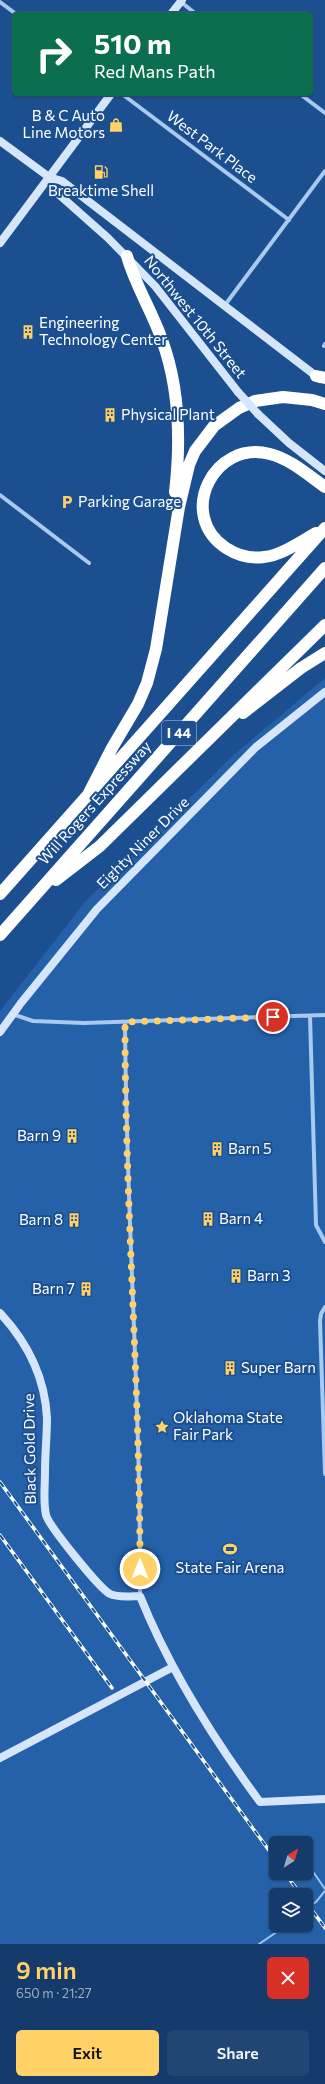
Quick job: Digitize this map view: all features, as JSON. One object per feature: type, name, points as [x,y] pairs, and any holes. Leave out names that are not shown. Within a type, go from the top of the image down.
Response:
[{"type":"highway","points":[[127,256],[133,277],[145,299],[162,340],[176,393],[179,448],[167,575]]},
{"type":"highway","points":[[89,793],[112,748],[138,704],[147,683],[156,649],[167,575],[189,465],[203,438],[214,426],[239,408],[255,401],[269,398],[298,397],[325,404]]},
{"type":"highway","points":[[323,485],[282,459],[271,454],[251,452],[232,458],[216,470],[205,490],[203,511],[208,528],[222,545],[231,552],[251,557],[273,555],[324,528]]},
{"type":"highway","name":"Will Rogers Expressway","points":[[0,894],[324,528]]},
{"type":"highway","name":"Will Rogers Expressway","points":[[0,935],[325,568]]},
{"type":"highway","points":[[32,898],[100,846],[325,625]]},
{"type":"highway","points":[[221,727],[256,704],[301,668],[325,653]]},
{"type":"street","points":[[172,12],[180,1],[194,12]]},
{"type":"street","points":[[0,2],[13,12]]},
{"type":"street","points":[[0,243],[110,96]]},
{"type":"street","name":"West Park Place","points":[[125,96],[289,220]]},
{"type":"street","points":[[303,96],[325,113]]},
{"type":"street","name":"Northwest 10th Street","points":[[0,141],[49,177],[62,181],[322,379]]},
{"type":"street","points":[[225,305],[325,171]]},
{"type":"street","name":"Northwest 10th Street","points":[[49,177],[55,191],[99,228],[155,286],[238,392],[258,414],[289,443],[325,471]]},
{"type":"street","points":[[0,495],[90,563]]},
{"type":"street","name":"Eighty Niner Drive","points":[[0,1032],[12,1014],[97,908],[256,748],[325,692]]},
{"type":"street","points":[[12,1014],[33,1022],[84,1023],[325,1016]]},
{"type":"street","points":[[310,1016],[316,1225],[325,1242]]},
{"type":"street","points":[[125,1022],[125,1113],[140,1495],[140,1596],[170,1665],[241,1777],[260,1802],[325,1799]]},
{"type":"street","points":[[325,1307],[321,1314],[320,1321],[325,1474]]},
{"type":"street","name":"Black Gold Drive","points":[[0,1313],[27,1350],[40,1376],[44,1389],[47,1419],[44,1493],[46,1516],[82,1565],[106,1591],[114,1595],[140,1596]]},
{"type":"street","points":[[0,1758],[170,1665]]},
{"type":"shaded area","name":"Oklahoma State Fair Park","points":[[325,678],[325,1944],[0,1944],[0,1011],[85,902],[230,758]]},
{"type":"waterway","points":[[314,1873],[325,1889]]},
{"type":"waterway","points":[[313,1904],[325,1891]]},
{"type":"waterway","points":[[259,1944],[277,1932]]},
{"type":"railway","points":[[0,1482],[269,1850]]},
{"type":"railway","points":[[0,1535],[112,1688]]},
{"type":"railway","points":[[290,1880],[296,1888]]},
{"type":"railway","points":[[313,1912],[325,1928]]},
{"type":"place","name":"B & C Auto Line Motors","points":[[116,125]]},
{"type":"place","name":"Breaktime Shell","points":[[101,172]]},
{"type":"place","name":"Engineering Technology Center","points":[[28,332]]},
{"type":"place","name":"Physical Plant","points":[[110,415]]},
{"type":"place","name":"Parking Garage","points":[[67,502]]},
{"type":"place","name":"Barn 9","points":[[72,1136]]},
{"type":"place","name":"Barn 5","points":[[217,1149]]},
{"type":"place","name":"Barn 4","points":[[208,1219]]},
{"type":"place","name":"Barn 8","points":[[74,1220]]},
{"type":"place","name":"Barn 3","points":[[236,1276]]},
{"type":"place","name":"Barn 7","points":[[86,1289]]},
{"type":"place","name":"Super Barn","points":[[230,1368]]},
{"type":"place","name":"Oklahoma State Fair Park","points":[[162,1427]]},
{"type":"place","name":"State Fair Arena","points":[[230,1549]]},
{"type":"route","points":[[140,1569],[140,1479],[125,1113],[125,1022],[273,1017]]}]
